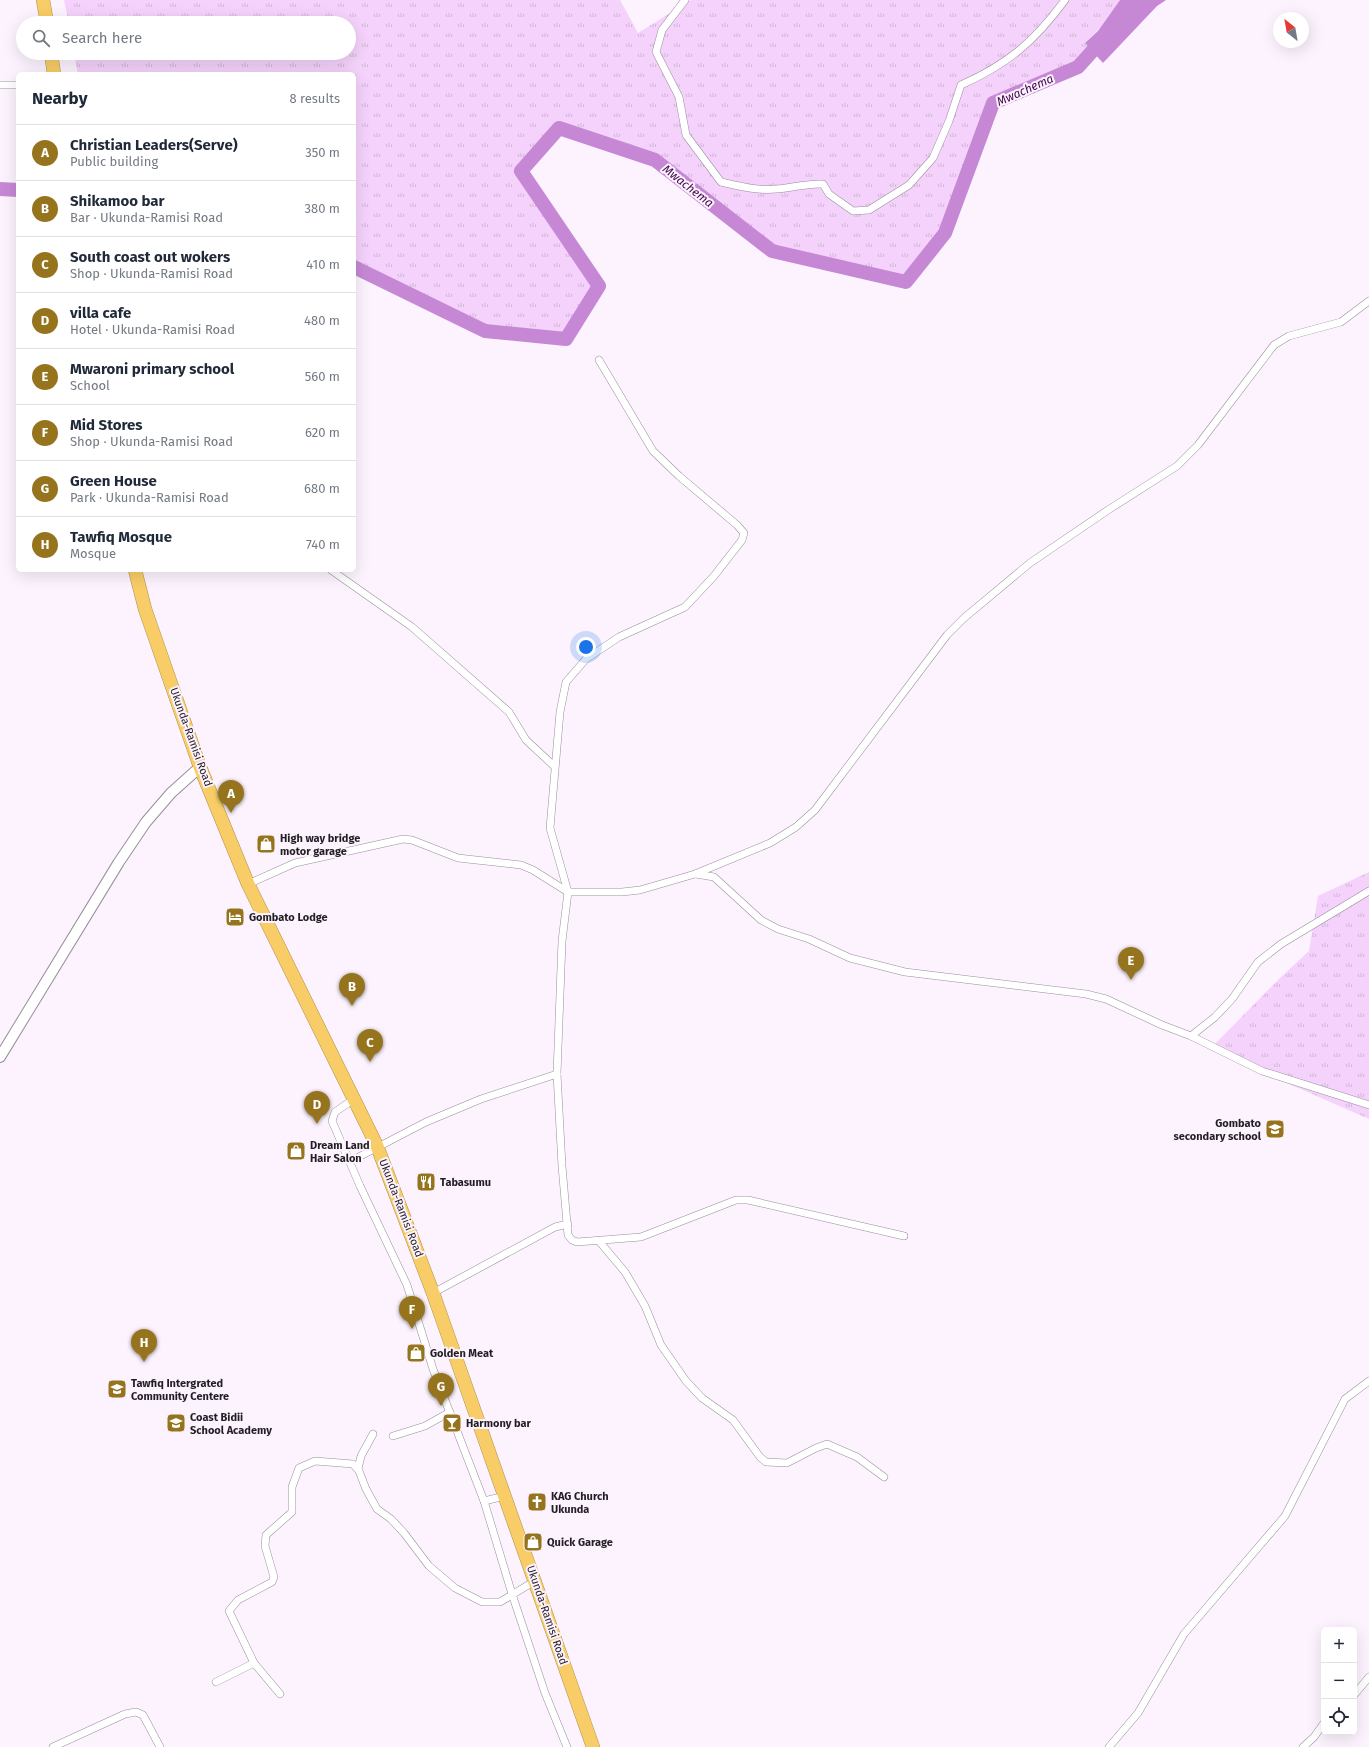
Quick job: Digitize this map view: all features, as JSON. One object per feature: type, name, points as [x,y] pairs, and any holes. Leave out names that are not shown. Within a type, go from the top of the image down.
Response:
[{"type":"highway","points":[[43,0],[46,16]]},
{"type":"highway","points":[[52,60],[54,72]]},
{"type":"highway","name":"Ukunda-Ramisi Road","points":[[136,572],[145,609],[200,767],[248,884],[377,1146],[434,1293],[593,1747]]},
{"type":"street","points":[[685,0],[662,30],[656,52],[679,97],[686,135],[721,182],[747,188],[775,190],[823,184],[829,194],[853,211],[869,210],[909,185],[933,158],[949,121],[961,85],[989,72],[1026,46],[1065,0]]},
{"type":"street","points":[[0,85],[16,85]]},
{"type":"street","points":[[248,884],[295,863],[403,839],[412,840],[458,858],[521,866],[533,870],[568,892],[622,892],[640,890],[695,874],[770,843],[796,827],[816,810],[947,635],[964,618],[1030,563],[1108,510],[1177,466],[1198,445],[1274,345],[1289,336],[1341,322],[1369,300]]},
{"type":"street","points":[[599,360],[652,450],[673,471],[737,525],[744,533],[742,540],[714,576],[685,607],[619,637],[586,659],[566,682],[560,712],[554,766],[550,828],[568,892],[562,941],[557,1074],[562,1166],[568,1236],[577,1242],[599,1242],[641,1237],[736,1200],[748,1200],[904,1236]]},
{"type":"street","points":[[334,572],[412,627],[509,712],[526,740],[554,766]]},
{"type":"street","points":[[0,1057],[119,862],[146,822],[171,793],[200,767]]},
{"type":"street","points":[[695,874],[714,877],[761,920],[778,929],[809,940],[850,958],[905,972],[1086,994],[1106,999],[1162,1025],[1191,1036],[1262,1071],[1369,1106]]},
{"type":"street","points":[[1191,1036],[1232,999],[1258,962],[1281,944],[1369,891]]},
{"type":"street","points":[[351,1161],[377,1146],[426,1122],[481,1099],[557,1074]]},
{"type":"street","points":[[354,1099],[335,1112],[332,1121],[351,1161],[360,1186],[407,1285],[434,1369],[484,1501],[512,1594],[546,1693],[567,1747]]},
{"type":"street","points":[[434,1293],[535,1238],[555,1228],[568,1224]]},
{"type":"street","points":[[599,1242],[624,1272],[645,1306],[661,1345],[686,1381],[702,1398],[733,1420],[760,1457],[766,1462],[787,1463],[827,1444],[857,1457],[884,1477]]},
{"type":"street","points":[[1109,1747],[1138,1713],[1184,1634],[1285,1516],[1345,1399],[1369,1381]]},
{"type":"street","points":[[393,1436],[413,1428],[425,1426],[450,1412]]},
{"type":"street","points":[[358,1469],[361,1456],[373,1434]]},
{"type":"street","points":[[280,1694],[254,1663],[229,1611],[238,1600],[272,1582],[274,1576],[265,1546],[266,1535],[292,1512],[292,1487],[298,1470],[306,1464],[315,1461],[353,1464],[358,1469],[366,1489],[377,1509],[391,1519],[404,1533],[429,1566],[455,1588],[482,1602],[500,1602],[535,1581]]},
{"type":"street","points":[[484,1501],[505,1496]]},
{"type":"street","points":[[216,1682],[254,1663]]},
{"type":"street","points":[[1357,1691],[1369,1677]]},
{"type":"street","points":[[53,1747],[125,1714],[136,1712],[143,1715],[160,1747]]},
{"type":"street","points":[[1303,1747],[1314,1737],[1321,1727]]},
{"type":"green space","points":[[64,0],[620,0],[638,33],[691,0],[1120,0],[1100,28],[1085,43],[1092,51],[1078,67],[993,103],[945,233],[906,282],[772,251],[655,160],[559,128],[521,171],[599,286],[566,339],[485,331],[356,268],[356,72],[78,72],[75,60],[356,60],[356,16],[67,16]]},
{"type":"green space","points":[[1369,872],[1369,1119],[1210,1049],[1280,978],[1309,951],[1318,896]]},
{"type":"shaded area","points":[[1120,0],[1166,0],[1157,6],[1103,63],[1085,43],[1098,31]]},
{"type":"waterway","name":"Mwachema","points":[[356,268],[485,331],[566,339],[599,286],[521,171],[559,128],[655,160],[772,251],[906,282],[945,233],[993,103],[1078,67],[1105,37]]},
{"type":"waterway","name":"Mwachema","points":[[0,189],[16,190]]},
{"type":"place","name":"Christian Leaders(Serve)","points":[[231,813]]},
{"type":"place","name":"High way bridge motor garage","points":[[266,844]]},
{"type":"place","name":"Gombato Lodge","points":[[235,917]]},
{"type":"place","name":"Mwaroni primary school","points":[[1131,980]]},
{"type":"place","name":"Shikamoo bar","points":[[352,1006]]},
{"type":"place","name":"South coast out wokers","points":[[370,1062]]},
{"type":"place","name":"villa cafe","points":[[317,1124]]},
{"type":"place","name":"Gombato secondary school","points":[[1275,1129]]},
{"type":"place","name":"Dream Land Hair Salon","points":[[296,1151]]},
{"type":"place","name":"Tabasumu","points":[[426,1182]]},
{"type":"place","name":"Mid Stores","points":[[412,1329]]},
{"type":"place","name":"Golden Meat","points":[[416,1353]]},
{"type":"place","name":"Tawfiq Mosque","points":[[144,1362]]},
{"type":"place","name":"Tawfiq Intergrated Community Centere","points":[[117,1389]]},
{"type":"place","name":"Green House","points":[[441,1406]]},
{"type":"place","name":"Coast Bidii School Academy","points":[[176,1423]]},
{"type":"place","name":"Harmony bar","points":[[452,1423]]},
{"type":"place","name":"KAG Church Ukunda","points":[[537,1502]]},
{"type":"place","name":"Quick Garage","points":[[533,1542]]}]
